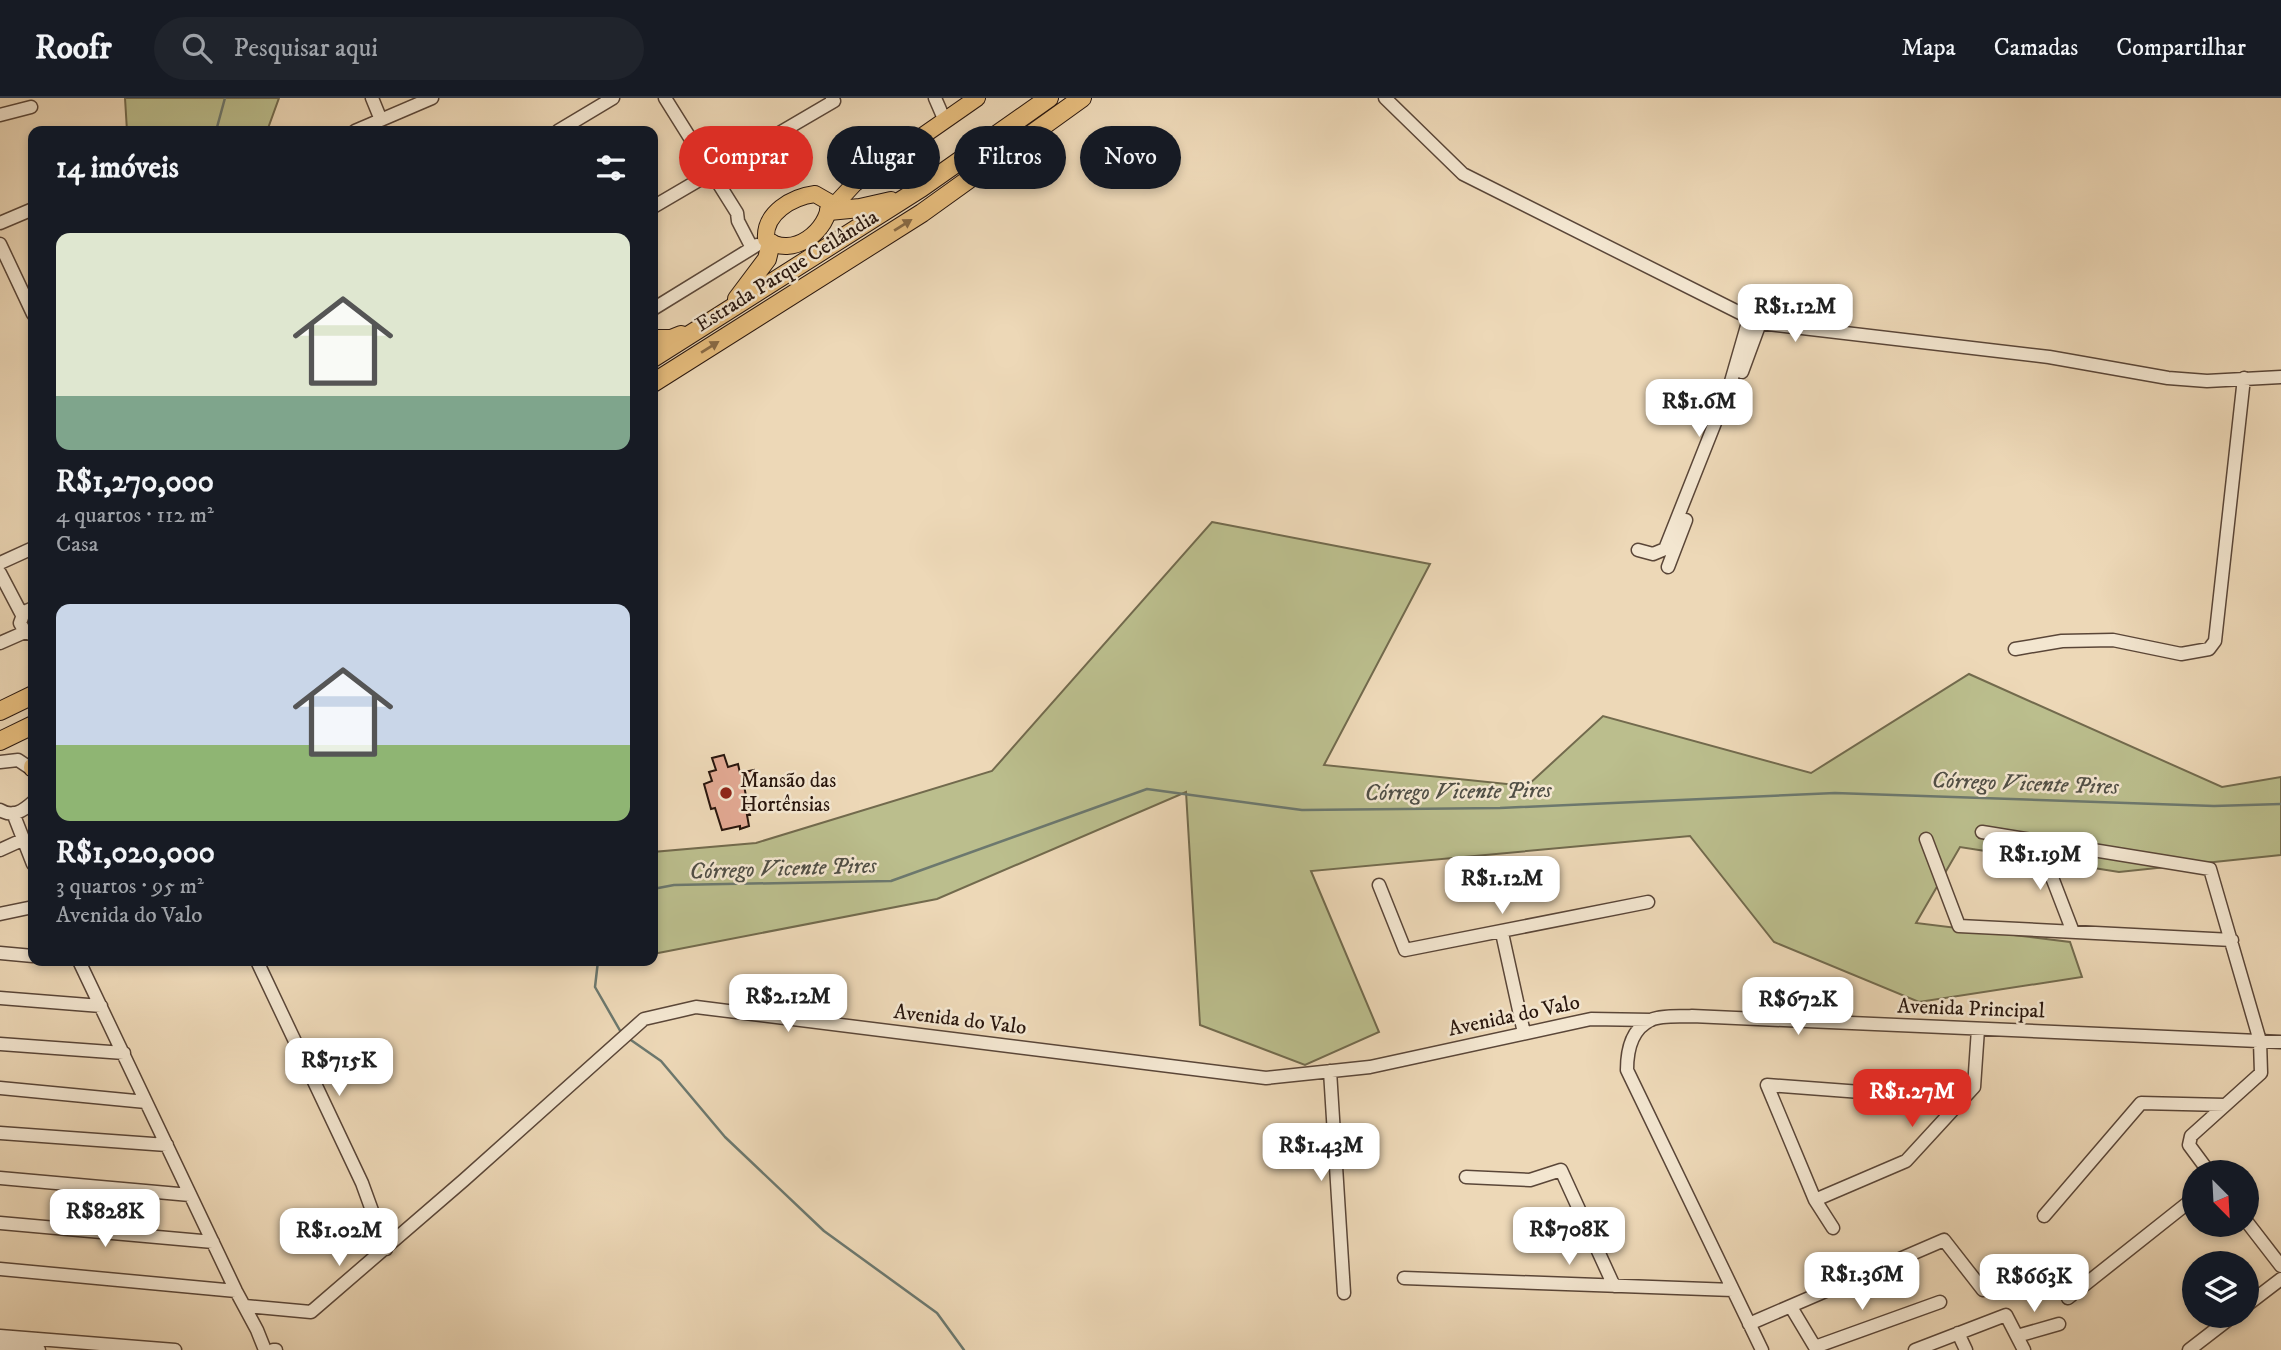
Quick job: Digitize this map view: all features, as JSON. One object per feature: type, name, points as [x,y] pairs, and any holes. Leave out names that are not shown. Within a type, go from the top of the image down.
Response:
[{"type":"highway","name":"Estrada Parque Ceilândia","points":[[658,355],[908,196],[1049,98]]},
{"type":"highway","name":"Estrada Parque Ceilândia","points":[[658,380],[922,213],[1082,98]]},
{"type":"highway","points":[[828,205],[860,208],[908,196]]},
{"type":"highway","points":[[658,340],[671,339],[714,321],[758,274],[767,259],[762,244]]},
{"type":"highway","points":[[0,711],[28,697]]},
{"type":"highway","points":[[0,741],[28,727]]},
{"type":"main road","points":[[828,205],[808,195],[787,203],[768,222],[762,244],[786,246],[810,238],[821,229],[828,205],[855,183],[977,98]]},
{"type":"street","points":[[372,98],[381,120]]},
{"type":"street","points":[[367,126],[432,98]]},
{"type":"street","points":[[566,126],[613,98]]},
{"type":"street","points":[[665,98],[683,126]]},
{"type":"street","points":[[935,98],[945,121]]},
{"type":"street","points":[[1385,98],[1463,174],[1755,321],[2049,357],[2168,378],[2207,381],[2281,377]]},
{"type":"street","points":[[789,126],[835,99]]},
{"type":"street","points":[[0,115],[31,107]]},
{"type":"street","points":[[658,204],[682,189]]},
{"type":"street","points":[[658,306],[762,244],[745,218],[737,213],[723,189]]},
{"type":"street","points":[[0,223],[28,211]]},
{"type":"street","points":[[0,244],[28,303]]},
{"type":"street","points":[[1638,550],[1653,554],[1665,549],[1755,321]]},
{"type":"street","points":[[1668,567],[1755,321]]},
{"type":"street","points":[[2015,649],[2062,641],[2113,640],[2181,654],[2209,649],[2215,641],[2245,379]]},
{"type":"street","points":[[0,563],[28,550]]},
{"type":"street","points":[[0,573],[8,587],[28,608]]},
{"type":"street","points":[[28,613],[20,623],[28,632]]},
{"type":"street","points":[[0,643],[28,633]]},
{"type":"street","points":[[0,762],[18,760],[28,765]]},
{"type":"street","points":[[6,811],[21,812],[28,806]]},
{"type":"street","points":[[6,811],[28,853]]},
{"type":"street","points":[[1982,832],[2205,866],[2213,874],[2260,1041],[2261,1073],[2191,1136],[2189,1145],[2200,1160]]},
{"type":"street","points":[[1926,839],[1959,926],[2232,940]]},
{"type":"street","points":[[0,850],[22,840]]},
{"type":"street","points":[[2038,841],[2073,932]]},
{"type":"street","points":[[1379,885],[1405,950],[1502,933],[1648,902]]},
{"type":"street","points":[[0,914],[28,908]]},
{"type":"street","points":[[1502,933],[1524,1033]]},
{"type":"street","points":[[0,953],[28,956]]},
{"type":"street","points":[[81,966],[265,1350]]},
{"type":"street","points":[[259,966],[362,1184],[386,1249]]},
{"type":"street","points":[[0,998],[101,1006]]},
{"type":"street","name":"Avenida do Valo","points":[[245,1306],[311,1312],[386,1249],[644,1019],[696,1007],[1266,1078],[1370,1067],[1591,1019],[1651,1020]]},
{"type":"street","name":"Avenida Principal","points":[[1651,1020],[1692,1016],[2281,1042]]},
{"type":"street","points":[[1651,1020],[1633,1037],[1627,1052],[1627,1070],[1762,1350]]},
{"type":"street","points":[[1815,1200],[1906,1161],[1974,1087],[1978,1029]]},
{"type":"street","points":[[0,1044],[124,1053]]},
{"type":"street","points":[[1330,1071],[1344,1293]]},
{"type":"street","points":[[1833,1228],[1815,1200],[1767,1085],[1861,1092]]},
{"type":"street","points":[[0,1088],[146,1102]]},
{"type":"street","points":[[2044,1216],[2141,1102],[2225,1105]]},
{"type":"street","points":[[0,1133],[167,1145]]},
{"type":"street","points":[[1466,1177],[1530,1180],[1561,1170],[1614,1286]]},
{"type":"street","points":[[0,1178],[190,1195]]},
{"type":"street","points":[[2068,1298],[2182,1208]]},
{"type":"street","points":[[0,1223],[213,1242]]},
{"type":"street","points":[[2259,1237],[2281,1266]]},
{"type":"street","points":[[1749,1324],[1944,1240],[1983,1290]]},
{"type":"street","points":[[0,1269],[236,1291]]},
{"type":"street","points":[[1404,1278],[1733,1290]]},
{"type":"street","points":[[2259,1296],[2281,1279]]},
{"type":"street","points":[[1790,1307],[1815,1348],[1940,1301]]},
{"type":"street","points":[[1915,1350],[2006,1315],[2024,1350]]},
{"type":"street","points":[[2017,1335],[2059,1324]]},
{"type":"street","points":[[2189,1350],[2217,1328]]},
{"type":"street","points":[[257,1329],[275,1350]]},
{"type":"street","points":[[1958,1333],[1966,1350]]},
{"type":"street","points":[[0,1336],[175,1350]]},
{"type":"street","points":[[0,1346],[39,1350]]},
{"type":"green space","points":[[125,98],[279,98],[269,126],[127,126]]},
{"type":"green space","points":[[1212,522],[1430,564],[1324,765],[1527,786],[1603,716],[1811,773],[1969,674],[2222,787],[2281,777],[2281,855],[2119,872],[1960,847],[1916,923],[2070,942],[2082,977],[1919,1002],[1774,942],[1690,836],[1311,871],[1379,1032],[1305,1065],[1200,1025],[1186,792],[937,899],[658,953],[658,852],[756,843],[992,771]]},
{"type":"building","name":"Mansão das Hortênsias","points":[[724,755],[728,767],[738,764],[740,773],[754,770],[758,782],[744,786],[750,815],[747,815],[749,826],[740,829],[740,826],[722,830],[715,808],[711,809],[704,784],[712,781],[709,772],[716,770],[712,758]]},
{"type":"waterway","name":"Córrego Vicente Pires","points":[[217,126],[225,98]]},
{"type":"waterway","name":"Córrego Vicente Pires","points":[[658,888],[674,885],[891,881],[1147,789],[1302,810],[1500,808],[1835,793],[2214,806],[2281,804]]},
{"type":"waterway","points":[[597,966],[595,987],[622,1034]]},
{"type":"waterway","points":[[628,1038],[661,1061],[725,1137],[824,1231],[937,1313],[964,1350]]},
{"type":"place","name":"Mansão das Hortênsias","points":[[726,793]]}]
